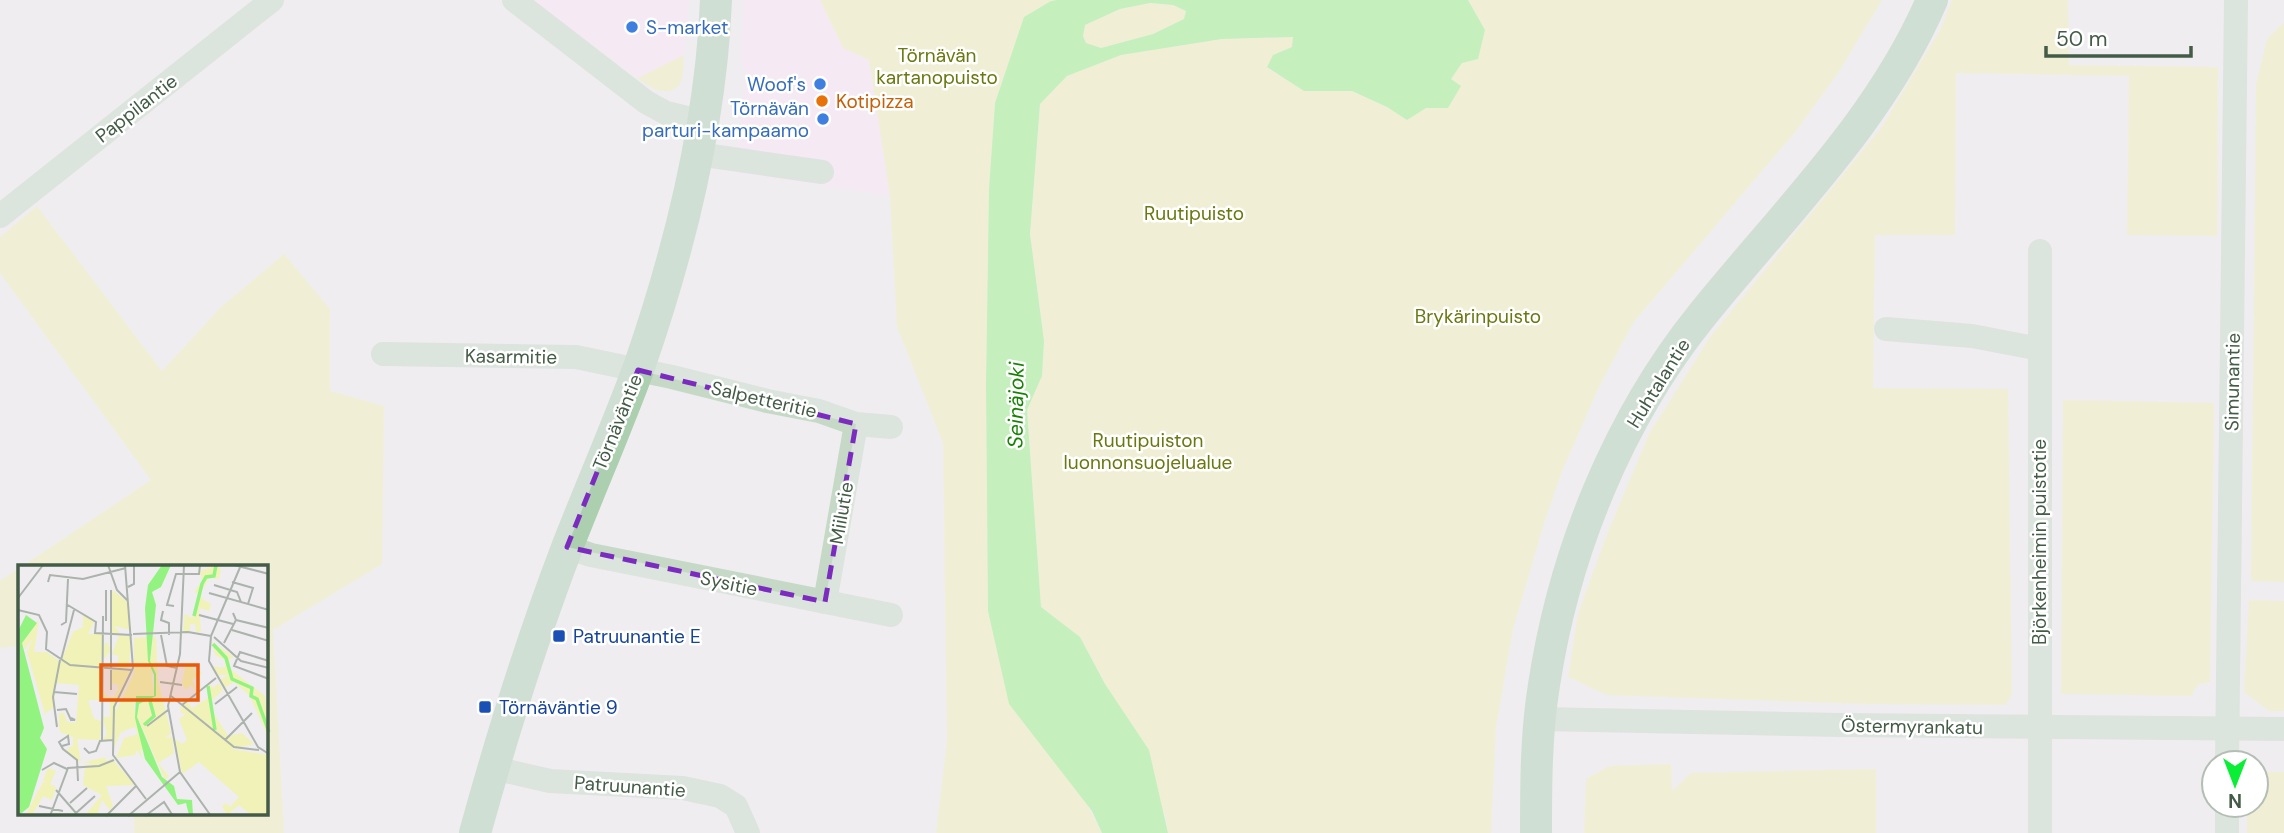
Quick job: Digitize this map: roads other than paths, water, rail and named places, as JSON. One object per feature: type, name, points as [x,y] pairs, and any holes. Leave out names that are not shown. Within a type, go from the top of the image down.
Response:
[{"type":"main road","name":"Törnäväntie","points":[[475,833],[515,691],[567,547],[638,370],[676,249],[704,122],[716,0]]},
{"type":"main road","name":"Huhtalantie","points":[[1536,833],[1543,686],[1557,621],[1579,543],[1631,423],[1663,370],[1702,316],[1823,173],[1861,122],[1896,69],[1932,0]]},
{"type":"street","name":"Pappilantie","points":[[0,216],[272,0]]},
{"type":"street","points":[[514,0],[646,102],[666,113],[704,122]]},
{"type":"street","name":"Simunantie","points":[[2227,749],[2236,0]]},
{"type":"street","points":[[698,154],[822,173]]},
{"type":"street","name":"Björkenheimin puistotie","points":[[2040,251],[2040,833]]},
{"type":"street","points":[[1886,330],[1972,336],[2040,349]]},
{"type":"street","name":"Kasarmitie","points":[[383,354],[576,358],[638,370]]},
{"type":"street","name":"Salpetteritie","points":[[638,370],[819,411],[856,424],[891,426]]},
{"type":"street","name":"Miilutie","points":[[825,602],[856,424]]},
{"type":"street","name":"Sysitie","points":[[567,547],[590,555],[891,615]]},
{"type":"street","name":"Östermyrankatu","points":[[1540,719],[2040,728],[2284,729]]},
{"type":"street","name":"Patruunantie","points":[[493,768],[550,780],[683,788],[720,796],[736,806],[748,833]]},
{"type":"water","name":"Seinäjoki","points":[[1468,0],[1485,30],[1478,59],[1462,63],[1451,79],[1461,86],[1448,108],[1426,108],[1407,120],[1387,107],[1352,91],[1304,91],[1267,67],[1273,55],[1292,47],[1293,37],[1222,39],[1121,55],[1067,76],[1040,104],[1030,234],[1044,341],[1042,376],[1027,410],[1041,607],[1080,637],[1105,684],[1149,750],[1168,833],[1102,833],[1092,811],[1009,704],[988,611],[986,384],[989,189],[995,103],[1024,17],[1051,1]],"holes":[[[1150,3],[1173,5],[1186,11],[1184,19],[1153,34],[1101,48],[1086,43],[1083,36],[1085,25],[1120,9]]]},
{"type":"place","name":"S-market","points":[[632,27]]},
{"type":"place","name":"Woof's","points":[[820,84]]},
{"type":"place","name":"Kotipizza","points":[[822,101]]},
{"type":"place","name":"Törnävän parturi-kampaamo","points":[[823,119]]},
{"type":"place","name":"Patruunantie E","points":[[559,636]]},
{"type":"place","name":"Törnäväntie 9","points":[[485,707]]},
{"type":"park label","name":"Törnävän kartanopuisto","points":[[937,66]]},
{"type":"park label","name":"Ruutipuisto","points":[[1194,213]]},
{"type":"park label","name":"Brykärinpuisto","points":[[1478,316]]},
{"type":"park label","name":"Ruutipuiston luonnonsuojelualue","points":[[1148,451]]}]
